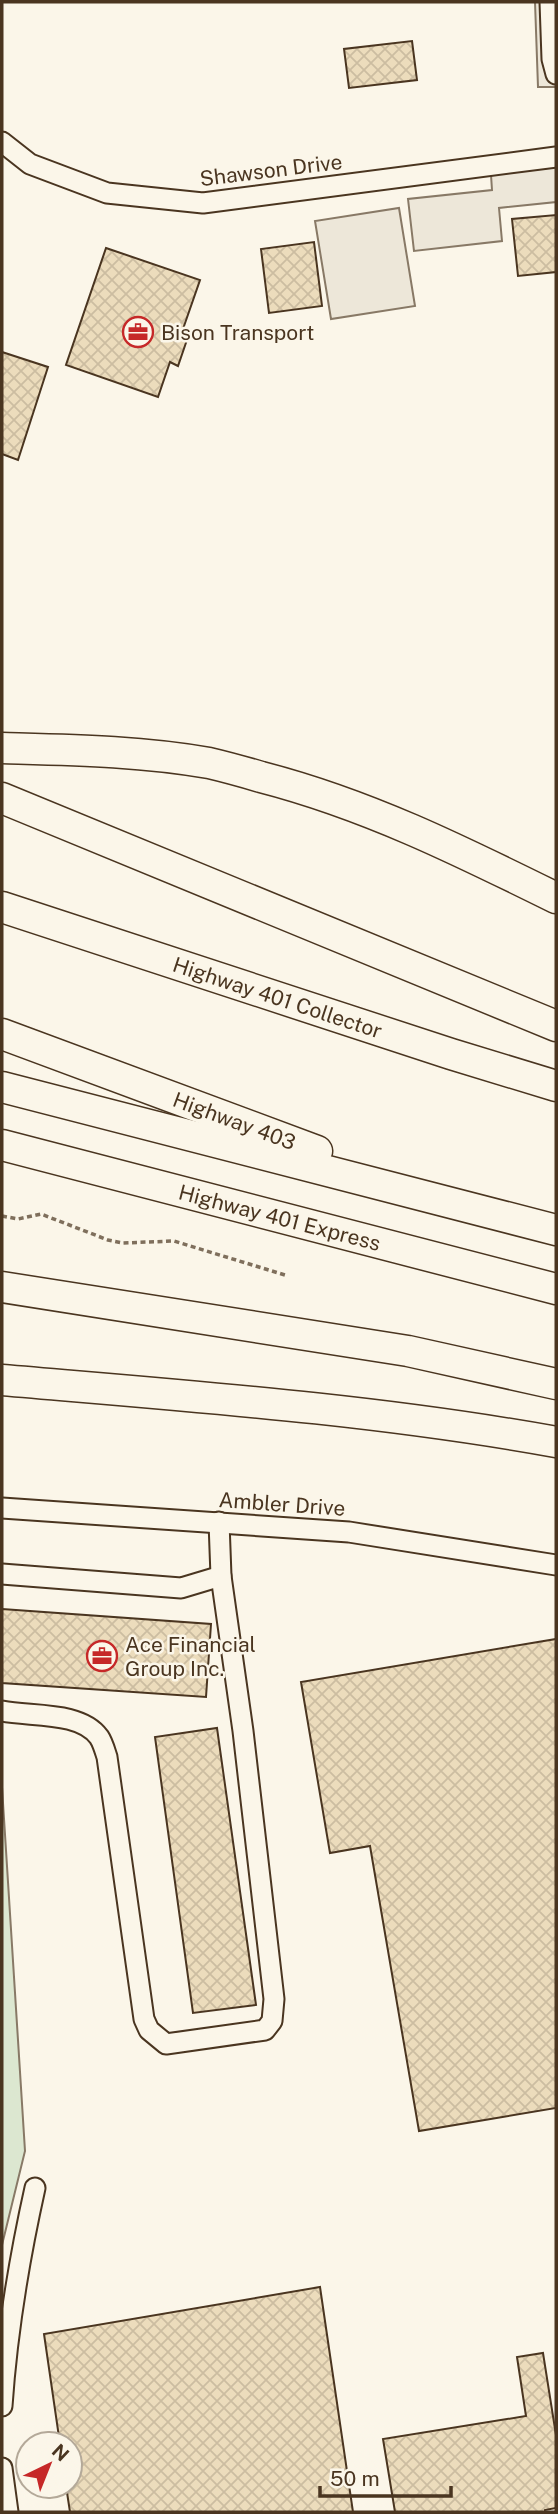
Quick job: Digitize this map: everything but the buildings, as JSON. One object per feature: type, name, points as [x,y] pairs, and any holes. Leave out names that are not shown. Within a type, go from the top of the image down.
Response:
[{"type":"highway","points":[[2,748],[127,752],[211,764],[299,787],[383,816],[466,853],[556,898]]},
{"type":"highway","points":[[2,798],[556,1026]]},
{"type":"highway","name":"Highway 401 Collector","points":[[2,907],[556,1086]]},
{"type":"highway","name":"Highway 403","points":[[2,1034],[468,1207]]},
{"type":"highway","points":[[2,1087],[556,1230]]},
{"type":"highway","name":"Highway 401 Express","points":[[2,1145],[556,1289]]},
{"type":"highway","points":[[7,1289],[408,1351],[556,1384]]},
{"type":"highway","points":[[2,1380],[288,1405],[497,1431],[556,1442]]},
{"type":"street","points":[[550,2],[552,58],[556,74]]},
{"type":"street","name":"Shawson Drive","points":[[2,142],[30,164],[107,193],[203,203],[556,157]]},
{"type":"street","name":"Ambler Drive","points":[[2,1508],[349,1532],[556,1565]]},
{"type":"street","points":[[2,1711],[26,1716],[51,1715],[78,1722],[89,1727],[101,1738],[107,1757],[144,2019],[149,2030],[166,2044],[265,2030],[272,2021],[274,1999],[243,1731],[221,1576],[219,1522]]},
{"type":"street","points":[[2,1574],[181,1588],[221,1576]]},
{"type":"street","points":[[2,2406],[6,2351],[24,2236],[36,2188]]},
{"type":"street","points":[[2,2468],[8,2512]]},
{"type":"path","points":[[2,1216],[18,1219],[41,1214],[122,1243],[174,1241],[285,1275]]},
{"type":"green space","points":[[2,1787],[25,2151],[2,2245]]},
{"type":"shaded area","points":[[535,2],[556,2],[556,87],[538,87]]},
{"type":"shaded area","points":[[556,167],[556,202],[499,208],[502,241],[414,251],[408,199],[492,190],[491,175]]},
{"type":"shaded area","points":[[399,208],[415,306],[331,319],[315,221]]},
{"type":"place","name":"Bison Transport","points":[[138,332]]},
{"type":"place","name":"Ace Financial Group Inc.","points":[[102,1656]]}]
